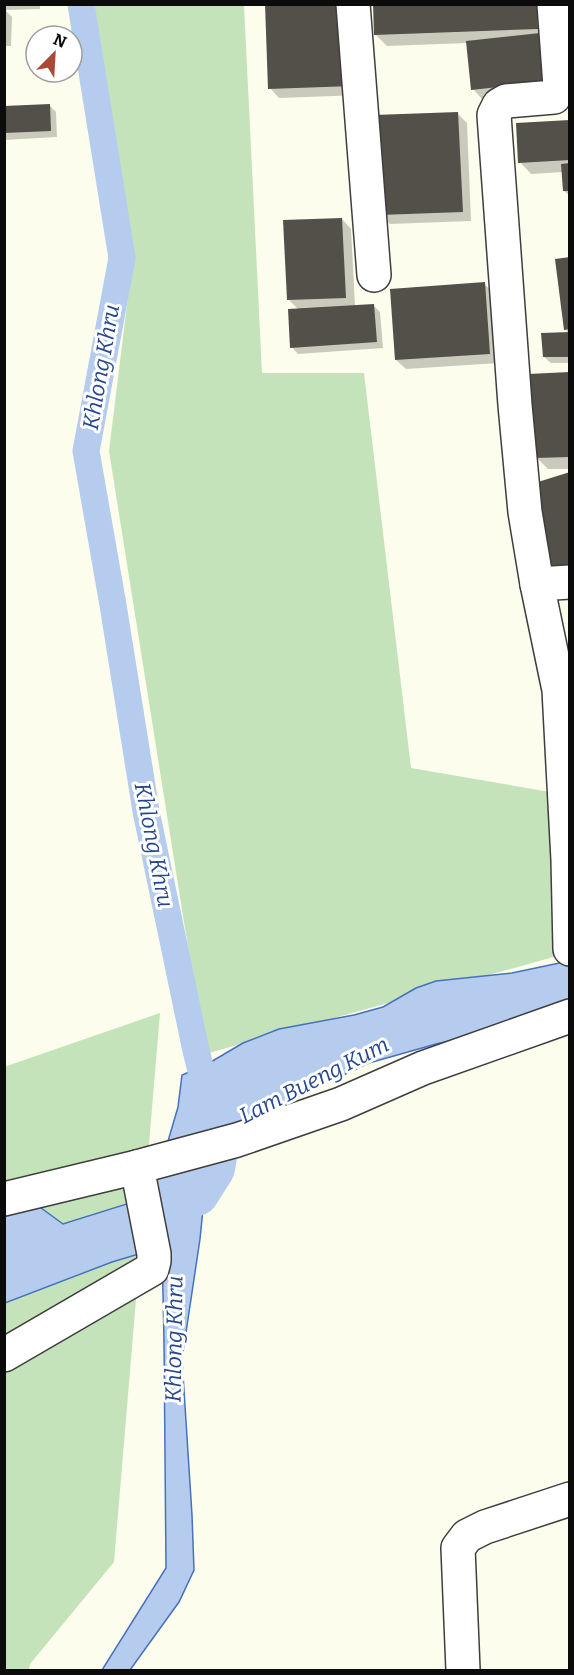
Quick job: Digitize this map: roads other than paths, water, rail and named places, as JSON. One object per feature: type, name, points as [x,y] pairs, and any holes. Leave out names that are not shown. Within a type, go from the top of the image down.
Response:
[{"type":"street","points":[[353,4],[374,275]]},
{"type":"street","points":[[554,4],[560,86],[558,92],[554,97],[506,101],[499,105],[494,115],[524,500],[537,584],[559,690],[569,860],[570,949]]},
{"type":"street","points":[[537,584],[570,582]]},
{"type":"street","points":[[4,1198],[141,1172],[341,1104],[423,1068],[570,1016]]},
{"type":"street","points":[[4,1355],[150,1271],[154,1254],[141,1172]]},
{"type":"street","points":[[463,1671],[458,1548],[467,1536],[485,1527],[570,1499]]},
{"type":"water","points":[[569,961],[569,1014],[436,1044],[369,1063],[303,1094],[208,1160],[200,1239],[182,1359],[194,1570],[179,1602],[130,1670],[102,1670],[166,1568],[162,1247],[112,1262],[5,1303],[5,1213],[37,1205],[63,1224],[143,1199],[166,1148],[178,1107],[182,1075],[204,1066],[243,1043],[279,1029],[354,1015],[383,1007],[416,988],[436,981],[512,973]]},
{"type":"waterway","name":"Khlong Khru","points":[[81,4],[122,258],[86,451],[146,811],[209,1104]]},
{"type":"waterway","name":"Lam Bueng Kum","points":[[157,1210],[196,1193],[212,1168],[217,1139],[224,1126],[244,1115]]}]
